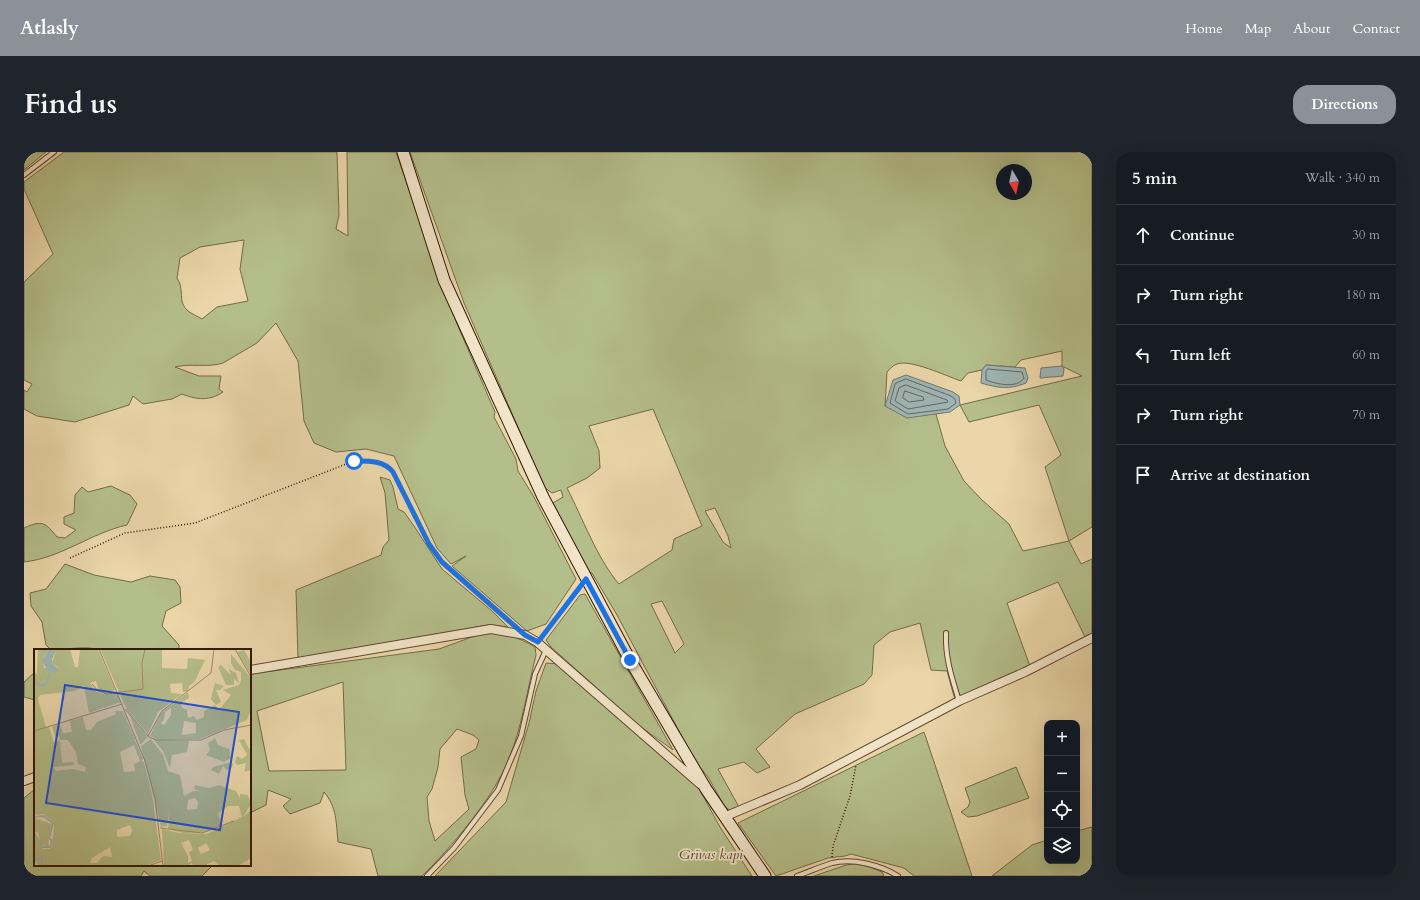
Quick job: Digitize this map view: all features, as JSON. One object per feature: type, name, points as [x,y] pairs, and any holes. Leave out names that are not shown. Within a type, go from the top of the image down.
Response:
[{"type":"main road","points":[[403,152],[444,280],[543,497],[630,660],[706,789],[765,876]]},
{"type":"street","points":[[251,670],[491,629],[525,635],[538,642],[706,789]]},
{"type":"street","points":[[726,819],[800,785],[959,701],[1025,672],[1092,638]]},
{"type":"street","points":[[24,781],[34,777]]},
{"type":"lane","points":[[24,175],[54,152]]},
{"type":"lane","points":[[946,633],[945,651],[959,701]]},
{"type":"lane","points":[[427,876],[454,848],[498,790],[521,736],[535,674],[546,650]]},
{"type":"lane","points":[[797,876],[833,863],[852,862],[888,870],[898,876]]},
{"type":"path","points":[[70,558],[125,533],[195,522],[354,461],[369,461],[388,466],[393,472],[429,544],[442,562],[525,635]]},
{"type":"path","points":[[538,642],[586,579]]},
{"type":"path","points":[[833,863],[833,846],[850,796],[856,766],[862,753]]},
{"type":"green space","points":[[24,152],[46,152],[24,170]]},
{"type":"green space","points":[[64,152],[337,152],[339,215],[336,229],[348,236],[347,152],[396,152],[431,255],[457,324],[495,412],[494,417],[516,459],[518,471],[534,497],[576,579],[546,624],[527,631],[452,566],[466,556],[451,564],[437,548],[394,456],[366,449],[336,452],[314,443],[304,421],[298,361],[276,323],[257,343],[223,363],[175,367],[199,376],[221,376],[219,389],[223,392],[213,397],[203,399],[182,394],[172,399],[143,404],[133,396],[129,405],[75,422],[37,416],[24,409],[24,390],[27,392],[32,384],[24,380],[24,282],[53,254],[24,189],[24,182]],"holes":[[[244,240],[240,269],[248,301],[217,307],[202,319],[190,312],[183,304],[181,287],[177,278],[180,258],[200,247]]]},
{"type":"green space","points":[[410,152],[1092,152],[1092,527],[1069,541],[1081,564],[1092,559],[1092,636],[1086,639],[1058,582],[1007,603],[1030,666],[955,700],[947,671],[931,670],[920,623],[890,632],[874,645],[872,675],[864,684],[795,714],[756,749],[770,767],[757,773],[744,762],[718,769],[739,807],[730,810],[725,807],[708,777],[695,761],[617,615],[592,573],[587,571],[553,503],[563,497],[561,490],[552,493],[544,487],[464,303]],"holes":[[[1062,351],[1062,366],[1082,376],[960,405],[969,422],[1039,405],[1061,455],[1045,467],[1069,541],[1023,551],[1009,524],[982,500],[964,481],[945,446],[936,414],[885,406],[887,372],[894,365],[903,363],[911,364],[961,381],[968,373],[982,370],[986,365],[1015,367],[1021,360]],[[653,409],[702,526],[674,539],[672,550],[619,584],[597,551],[567,488],[587,478],[600,468],[599,451],[589,426]],[[715,508],[728,536],[731,548],[723,542],[705,511]],[[662,601],[684,644],[675,653],[651,604]]]},
{"type":"green space","points":[[380,477],[390,480],[398,509],[404,512],[442,569],[492,611],[508,627],[488,625],[298,659],[296,590],[381,555],[383,547],[389,540],[385,493]]},
{"type":"green space","points":[[111,486],[130,495],[137,504],[127,525],[101,534],[51,556],[24,562],[24,528],[39,523],[46,525],[57,537],[65,538],[76,530],[64,524],[64,517],[74,513],[75,495],[82,487],[88,492]]},
{"type":"green space","points":[[65,564],[94,575],[131,582],[150,576],[175,580],[180,587],[181,603],[166,611],[162,626],[179,645],[179,649],[50,649],[46,645],[42,622],[31,606],[30,593],[46,589]]},
{"type":"green space","points":[[585,594],[673,750],[637,724],[551,647],[546,640],[580,595]]},
{"type":"green space","points":[[483,633],[504,634],[523,640],[535,647],[536,655],[517,735],[508,761],[501,775],[492,791],[470,822],[446,851],[422,876],[378,876],[371,849],[338,842],[334,809],[324,792],[320,803],[290,814],[283,806],[291,799],[268,790],[266,805],[251,812],[251,674],[439,649]],"holes":[[[343,682],[346,770],[269,771],[257,711]],[[457,729],[473,735],[479,740],[476,749],[461,757],[465,795],[469,809],[435,841],[429,821],[427,797],[432,789],[438,767],[440,749]]]},
{"type":"green space","name":"Grīvas kapi","points":[[546,663],[558,664],[697,785],[720,827],[752,876],[435,876],[506,802],[529,723],[536,691]]},
{"type":"green space","points":[[34,673],[34,700],[24,697],[24,682]]},
{"type":"green space","points":[[924,732],[972,876],[914,876],[904,868],[851,854],[828,858],[776,876],[738,823]]},
{"type":"green space","points":[[1016,767],[1029,798],[977,816],[968,817],[961,812],[968,807],[970,802],[965,788]]},
{"type":"green space","points":[[34,790],[34,866],[212,866],[202,876],[150,876],[144,871],[141,876],[24,876],[24,798]]},
{"type":"green space","points":[[1092,827],[1092,876],[992,876],[1032,845],[1044,841],[1044,864],[1080,864],[1080,830]]},
{"type":"green space","points":[[859,863],[882,872],[884,876],[814,876],[846,865]]},
{"type":"water","points":[[986,365],[1025,368],[1028,378],[1026,383],[1014,387],[998,387],[981,383],[982,370]]},
{"type":"water","points":[[1062,366],[1064,369],[1063,376],[1040,378],[1041,368]]},
{"type":"water","points":[[906,375],[953,392],[959,396],[960,405],[950,412],[907,418],[885,406],[893,380]]},
{"type":"route","points":[[354,461],[369,461],[388,466],[393,472],[429,544],[442,562],[525,635],[538,642],[586,579],[630,660]]}]
